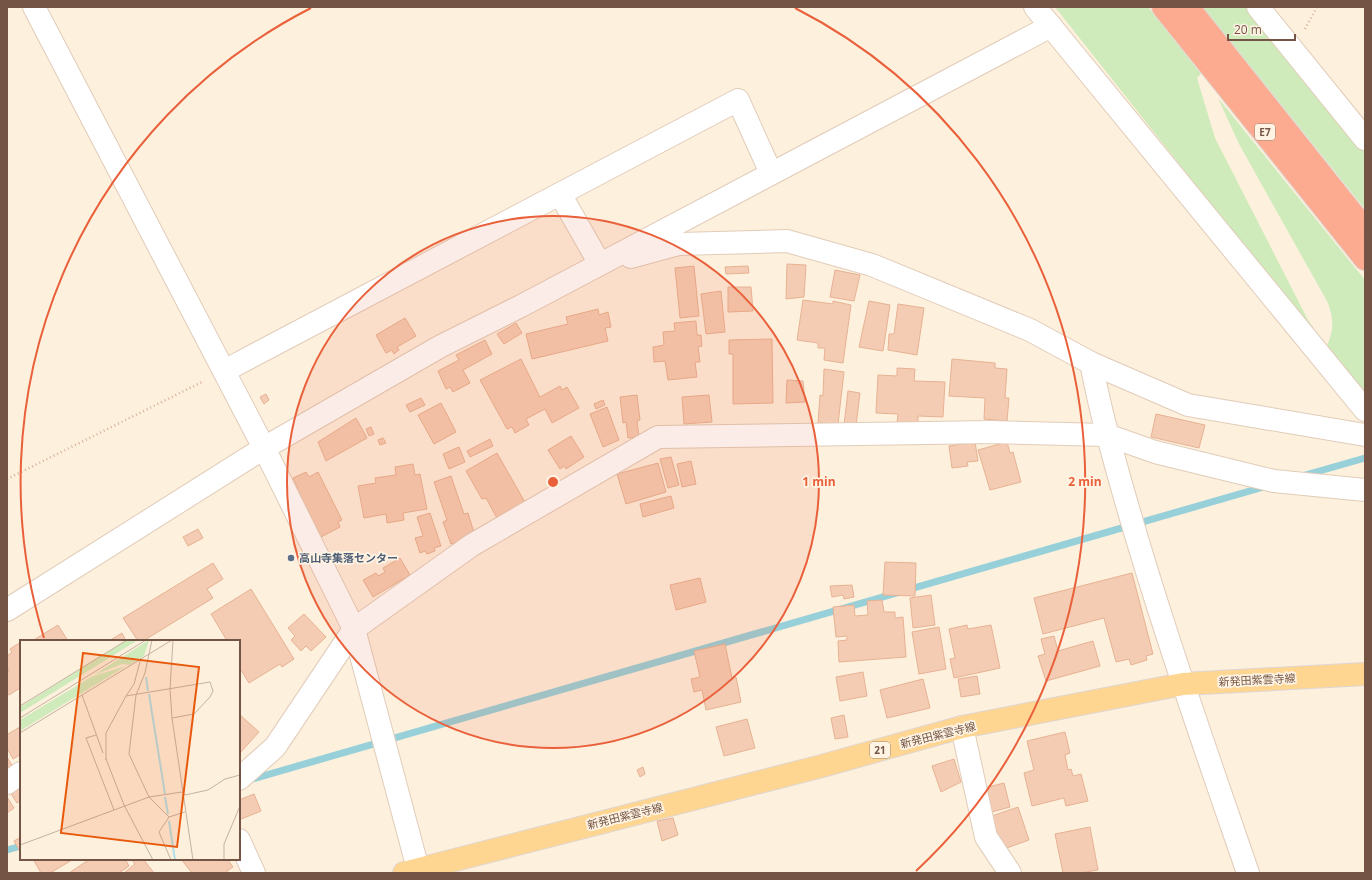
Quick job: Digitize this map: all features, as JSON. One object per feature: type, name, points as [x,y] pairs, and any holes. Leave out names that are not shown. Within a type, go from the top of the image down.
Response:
[{"type":"highway","name":"E7","points":[[1163,7],[1365,259]]},
{"type":"highway","name":"E7","points":[[1188,7],[1365,229]]},
{"type":"main road","name":"新発田紫雲寺線","points":[[412,872],[818,767],[962,727],[1183,684],[1365,674]]},
{"type":"street","points":[[34,7],[264,448],[354,629],[412,872]]},
{"type":"street","points":[[1035,7],[1365,410]]},
{"type":"street","points":[[1258,7],[1365,139]]},
{"type":"street","points":[[7,610],[264,448],[441,346],[521,306],[1051,26]]},
{"type":"street","points":[[224,371],[738,100],[771,173]]},
{"type":"street","points":[[560,194],[595,266]]},
{"type":"street","points":[[595,266],[679,244],[787,242],[872,265],[1030,330],[1091,363],[1188,405],[1365,435]]},
{"type":"street","points":[[1091,363],[1107,435],[1138,541],[1183,684],[1248,873]]},
{"type":"street","points":[[240,778],[275,747],[354,629],[472,546],[658,437],[991,432],[1107,435],[1155,452],[1274,481],[1365,490]]},
{"type":"street","points":[[962,727],[986,837],[1010,873]]},
{"type":"street","points":[[7,783],[20,774]]},
{"type":"street","points":[[240,842],[254,873]]},
{"type":"path","points":[[7,479],[224,371]]},
{"type":"green space","points":[[1055,7],[1148,7],[1201,74],[1197,78],[1215,138],[1308,320],[1313,327],[1312,332]]},
{"type":"green space","points":[[1203,7],[1252,7],[1365,145],[1365,209]]},
{"type":"green space","points":[[1218,98],[1365,280],[1365,404],[1325,351],[1332,327],[1332,317],[1328,303],[1239,144]]},
{"type":"building","points":[[787,264],[806,265],[804,297],[786,299]]},
{"type":"building","points":[[694,266],[699,316],[680,318],[675,268]]},
{"type":"building","points":[[748,266],[749,273],[726,274],[725,267]]},
{"type":"building","points":[[835,270],[860,275],[854,301],[830,297]]},
{"type":"building","points":[[728,287],[751,287],[753,311],[728,312]]},
{"type":"building","points":[[721,291],[725,332],[706,334],[701,294]]},
{"type":"building","points":[[803,300],[833,304],[833,301],[851,305],[843,363],[824,360],[825,348],[818,348],[818,343],[797,340]]},
{"type":"building","points":[[869,301],[890,305],[883,351],[859,347]]},
{"type":"building","points":[[898,304],[924,308],[917,355],[888,350],[889,334],[894,334]]},
{"type":"building","points":[[598,309],[599,315],[608,312],[611,327],[605,328],[608,341],[532,359],[526,334],[568,324],[566,317]]},
{"type":"building","points":[[405,318],[416,336],[397,347],[399,350],[394,354],[392,350],[386,353],[376,335]]},
{"type":"building","points":[[696,321],[697,335],[701,335],[702,346],[698,347],[700,362],[695,362],[697,377],[668,380],[665,361],[654,362],[653,347],[664,345],[663,332],[675,331],[674,323]]},
{"type":"building","points":[[516,323],[522,333],[504,344],[497,334]]},
{"type":"building","points":[[772,339],[773,403],[733,404],[733,354],[729,354],[729,340]]},
{"type":"building","points":[[485,340],[492,354],[463,370],[470,383],[453,392],[450,387],[446,389],[438,371],[459,360],[456,355]]},
{"type":"building","points":[[521,359],[540,397],[560,386],[562,390],[567,387],[579,408],[552,423],[545,409],[526,419],[529,425],[515,433],[512,427],[507,429],[480,380]]},
{"type":"building","points":[[952,359],[995,363],[995,368],[1007,369],[1005,398],[1009,398],[1007,421],[984,419],[985,398],[949,396]]},
{"type":"building","points":[[897,368],[915,369],[914,381],[945,382],[943,417],[918,416],[918,425],[897,424],[898,414],[876,413],[878,375],[897,376]]},
{"type":"building","points":[[824,369],[844,372],[838,424],[818,423],[820,395],[823,396]]},
{"type":"building","points":[[787,380],[803,381],[805,402],[786,403]]},
{"type":"building","points":[[848,391],[860,393],[856,426],[844,425]]},
{"type":"building","points":[[266,394],[269,400],[264,404],[260,397]]},
{"type":"building","points":[[637,395],[640,420],[637,421],[639,437],[628,438],[626,422],[623,423],[620,397]]},
{"type":"building","points":[[709,395],[712,422],[684,424],[682,397]]},
{"type":"building","points":[[421,398],[425,405],[410,412],[406,405]]},
{"type":"building","points":[[603,400],[605,405],[596,409],[594,404]]},
{"type":"building","points":[[441,403],[456,432],[434,444],[418,415]]},
{"type":"building","points":[[607,407],[619,440],[603,447],[590,414]]},
{"type":"building","points":[[1156,414],[1205,425],[1199,448],[1151,437]]},
{"type":"building","points":[[356,418],[367,438],[326,461],[318,442]]},
{"type":"building","points":[[371,427],[374,434],[369,436],[366,429]]},
{"type":"building","points":[[571,436],[584,457],[566,469],[564,466],[560,469],[548,450]]},
{"type":"building","points":[[383,438],[386,443],[380,445],[378,440]]},
{"type":"building","points":[[490,439],[493,446],[470,457],[467,451]]},
{"type":"building","points":[[975,442],[978,461],[967,462],[968,466],[952,468],[949,446]]},
{"type":"building","points":[[1007,442],[1010,453],[1013,452],[1021,482],[990,490],[978,450]]},
{"type":"building","points":[[459,447],[465,462],[449,469],[443,454]]},
{"type":"building","points":[[497,453],[526,504],[498,520],[486,498],[482,499],[466,471]]},
{"type":"building","points":[[671,457],[679,485],[668,488],[660,459]]},
{"type":"building","points":[[691,461],[696,484],[682,487],[677,464]]},
{"type":"building","points":[[658,463],[666,492],[626,504],[617,474]]},
{"type":"building","points":[[413,464],[415,475],[420,474],[427,509],[403,513],[404,520],[387,523],[386,514],[364,518],[358,486],[376,483],[375,478],[396,475],[395,467]]},
{"type":"building","points":[[306,472],[309,477],[318,472],[342,520],[338,522],[340,527],[319,538],[294,490],[298,488],[293,478]]},
{"type":"building","points":[[451,476],[464,514],[468,513],[475,536],[451,544],[443,522],[447,520],[434,482]]},
{"type":"building","points":[[671,496],[674,508],[643,517],[640,504]]},
{"type":"building","points":[[430,513],[441,546],[434,548],[435,551],[427,554],[425,551],[420,553],[415,538],[423,536],[417,517]]},
{"type":"building","points":[[198,529],[203,538],[188,546],[183,537]]},
{"type":"building","points":[[400,558],[410,575],[373,597],[363,580],[376,573],[378,576],[385,572],[383,568]]},
{"type":"building","points":[[885,562],[916,563],[915,596],[883,595]]},
{"type":"building","points":[[213,563],[223,579],[207,589],[213,598],[145,640],[137,640],[123,618]]},
{"type":"building","points":[[1132,573],[1153,654],[1146,656],[1147,660],[1131,665],[1129,659],[1116,662],[1104,618],[1043,634],[1034,598]]},
{"type":"building","points":[[700,578],[706,602],[676,610],[670,585]]},
{"type":"building","points":[[852,585],[854,597],[844,599],[843,595],[832,597],[830,586]]},
{"type":"building","points":[[251,589],[294,659],[282,667],[280,664],[249,683],[240,669],[240,640],[224,640],[226,639],[211,614]]},
{"type":"building","points":[[931,595],[935,625],[913,628],[910,598]]},
{"type":"building","points":[[882,600],[884,612],[895,612],[895,618],[903,617],[906,657],[839,662],[838,641],[847,640],[847,636],[836,637],[833,607],[854,605],[855,616],[868,615],[867,601]]},
{"type":"building","points":[[304,614],[326,637],[311,651],[306,646],[301,651],[291,640],[295,636],[288,628]]},
{"type":"building","points":[[58,625],[67,640],[34,640]]},
{"type":"building","points":[[967,625],[968,629],[991,625],[1000,668],[954,678],[950,659],[955,658],[949,629]]},
{"type":"building","points":[[939,627],[946,669],[919,674],[912,632]]},
{"type":"building","points":[[122,633],[126,640],[111,640]]},
{"type":"building","points":[[1054,636],[1058,651],[1093,641],[1100,666],[1046,681],[1038,656],[1045,654],[1041,639]]},
{"type":"building","points":[[20,643],[20,688],[9,695],[7,693],[7,672],[9,671],[7,667],[7,656],[12,652],[10,649]]},
{"type":"building","points":[[725,644],[732,678],[736,677],[741,702],[706,710],[702,690],[694,692],[691,679],[700,677],[694,651]]},
{"type":"building","points":[[863,672],[867,696],[840,701],[836,677]]},
{"type":"building","points":[[977,676],[980,694],[961,697],[958,679]]},
{"type":"building","points":[[923,679],[930,708],[887,718],[880,690]]},
{"type":"building","points":[[240,715],[259,732],[240,753]]},
{"type":"building","points":[[844,715],[848,737],[835,739],[831,718]]},
{"type":"building","points":[[747,719],[755,748],[724,756],[716,727]]},
{"type":"building","points":[[20,727],[20,755],[13,759],[7,748],[7,733],[8,734]]},
{"type":"building","points":[[1065,732],[1070,753],[1065,755],[1068,770],[1071,769],[1073,776],[1081,774],[1088,801],[1066,806],[1064,798],[1032,806],[1024,773],[1034,770],[1027,741]]},
{"type":"building","points":[[7,757],[14,769],[7,773]]},
{"type":"building","points":[[954,759],[961,782],[941,792],[932,766]]},
{"type":"building","points":[[643,767],[645,774],[640,777],[637,770]]},
{"type":"building","points":[[1004,783],[1010,807],[988,813],[981,789]]},
{"type":"building","points":[[20,785],[20,801],[17,803],[10,792]]},
{"type":"building","points":[[254,794],[261,811],[240,820],[240,800]]},
{"type":"building","points":[[7,797],[14,808],[7,813]]},
{"type":"building","points":[[1018,807],[1029,840],[1001,850],[989,817]]},
{"type":"building","points":[[673,818],[678,835],[662,841],[657,821]]},
{"type":"building","points":[[1090,827],[1098,870],[1080,873],[1063,873],[1055,834]]},
{"type":"building","points":[[20,838],[20,851],[14,841]]},
{"type":"building","points":[[34,860],[72,860],[50,873],[41,873]]},
{"type":"building","points":[[88,860],[126,860],[129,866],[119,873],[69,873]]},
{"type":"building","points":[[132,860],[144,860],[154,873],[124,873],[135,864]]},
{"type":"building","points":[[182,860],[228,860],[233,867],[227,871],[228,873],[192,873]]},
{"type":"waterway","points":[[1302,476],[1365,458]]},
{"type":"waterway","points":[[249,780],[1267,486]]},
{"type":"waterway","points":[[7,850],[20,846]]},
{"type":"place","name":"高山寺集落センター","points":[[291,558]]}]
